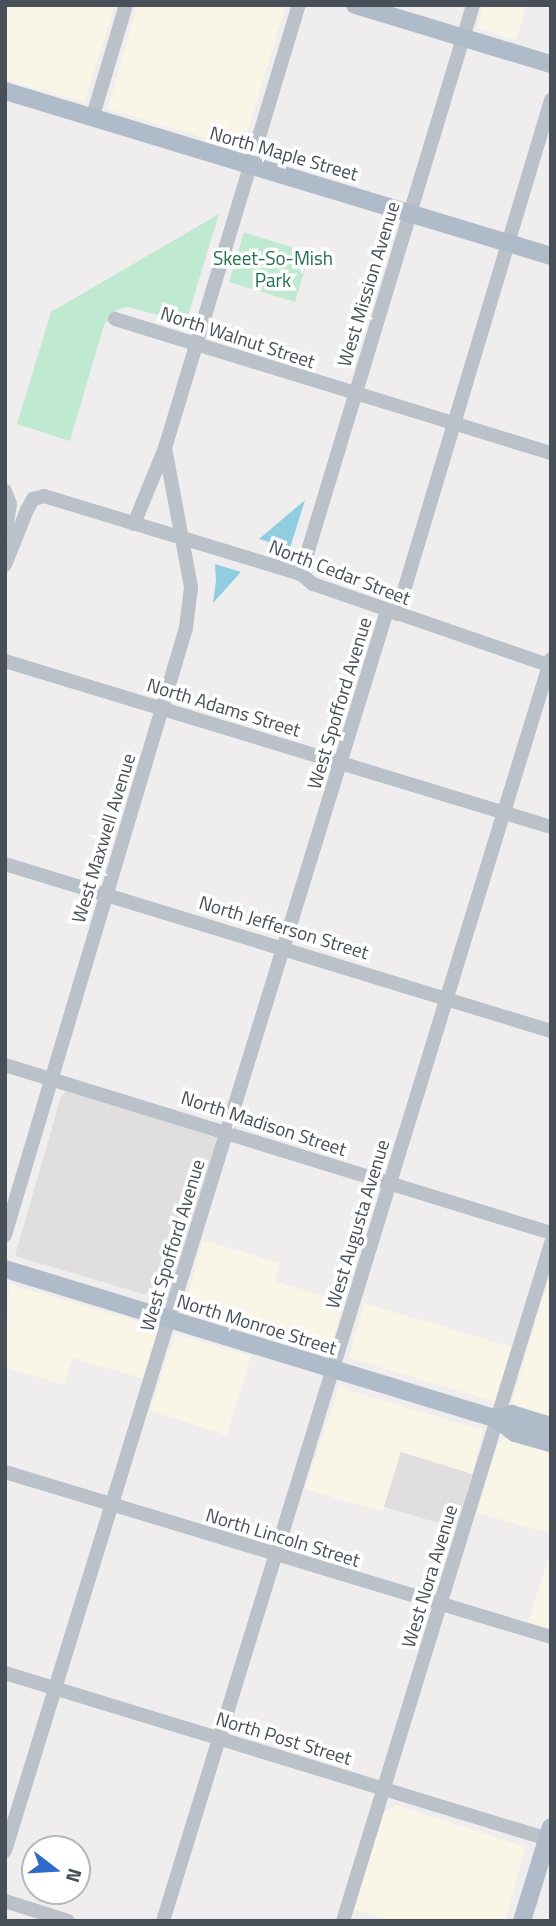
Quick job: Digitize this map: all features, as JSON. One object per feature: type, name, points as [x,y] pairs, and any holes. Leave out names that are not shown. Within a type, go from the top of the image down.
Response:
[{"type":"main road","points":[[355,5],[551,64]]},
{"type":"main road","name":"North Maple Street","points":[[5,91],[551,256]]},
{"type":"main road","name":"North Monroe Street","points":[[5,1269],[497,1419],[515,1433],[551,1443]]},
{"type":"main road","name":"North Monroe Street","points":[[497,1419],[512,1414],[551,1426]]},
{"type":"main road","points":[[522,1921],[550,1836]]},
{"type":"street","points":[[92,119],[126,5]]},
{"type":"street","name":"West Maxwell Avenue","points":[[134,524],[165,447],[198,344],[299,5]]},
{"type":"street","name":"West Mission Avenue","points":[[301,574],[473,5]]},
{"type":"street","name":"West Spofford Avenue","points":[[5,1851],[341,762],[454,424],[551,100]]},
{"type":"street","name":"North Walnut Street","points":[[115,319],[551,453]]},
{"type":"street","name":"West Maxwell Avenue","points":[[5,1235],[186,628],[190,597],[183,540],[171,500],[165,447]]},
{"type":"street","points":[[5,534],[7,492]]},
{"type":"street","name":"North Cedar Street","points":[[5,565],[33,499],[44,496],[301,574],[308,582],[550,663]]},
{"type":"street","name":"North Adams Street","points":[[5,661],[551,827]]},
{"type":"street","name":"West Augusta Avenue","points":[[163,1921],[550,663]]},
{"type":"street","name":"North Jefferson Street","points":[[5,864],[285,947],[551,1031]]},
{"type":"street","name":"North Madison Street","points":[[5,1065],[227,1131],[551,1233]]},
{"type":"street","name":"West Nora Avenue","points":[[342,1921],[551,1243]]},
{"type":"street","name":"North Lincoln Street","points":[[5,1472],[440,1606],[551,1637]]},
{"type":"street","name":"North Post Street","points":[[5,1673],[383,1789],[550,1836]]},
{"type":"street","points":[[5,1901],[68,1921]]},
{"type":"shaded area","points":[[5,5],[115,5],[85,102],[5,80]]},
{"type":"shaded area","points":[[137,5],[286,5],[242,149],[108,109]]},
{"type":"shaded area","points":[[483,5],[527,5],[516,40],[477,28]]},
{"type":"shaded area","points":[[66,1091],[217,1138],[167,1301],[15,1256],[61,1097]]},
{"type":"shaded area","points":[[203,1240],[280,1263],[275,1281],[344,1302],[329,1351],[184,1308]]},
{"type":"shaded area","points":[[551,1271],[551,1419],[514,1407],[512,1401]]},
{"type":"shaded area","points":[[9,1284],[158,1327],[144,1379],[73,1358],[64,1385],[5,1367]]},
{"type":"shaded area","points":[[364,1303],[512,1347],[495,1402],[349,1358]]},
{"type":"shaded area","points":[[175,1334],[251,1356],[227,1435],[150,1411]]},
{"type":"shaded area","points":[[340,1383],[348,1390],[475,1428],[484,1427],[472,1474],[401,1452],[383,1512],[305,1489]]},
{"type":"shaded area","points":[[508,1436],[551,1449],[551,1534],[477,1513],[498,1443]]},
{"type":"shaded area","points":[[401,1452],[472,1474],[456,1528],[384,1507]]},
{"type":"shaded area","points":[[551,1550],[551,1629],[528,1622]]},
{"type":"shaded area","points":[[396,1805],[525,1847],[506,1921],[391,1921],[354,1909],[384,1812]]},
{"type":"green space","points":[[219,214],[186,322],[127,307],[118,309],[104,325],[70,441],[17,424],[51,312]]},
{"type":"green space","name":"Skeet-So-Mish Park","points":[[244,232],[310,253],[295,302],[229,282]]},
{"type":"water","points":[[305,500],[290,548],[259,539]]},
{"type":"water","points":[[215,564],[241,572],[213,603],[216,581]]}]
